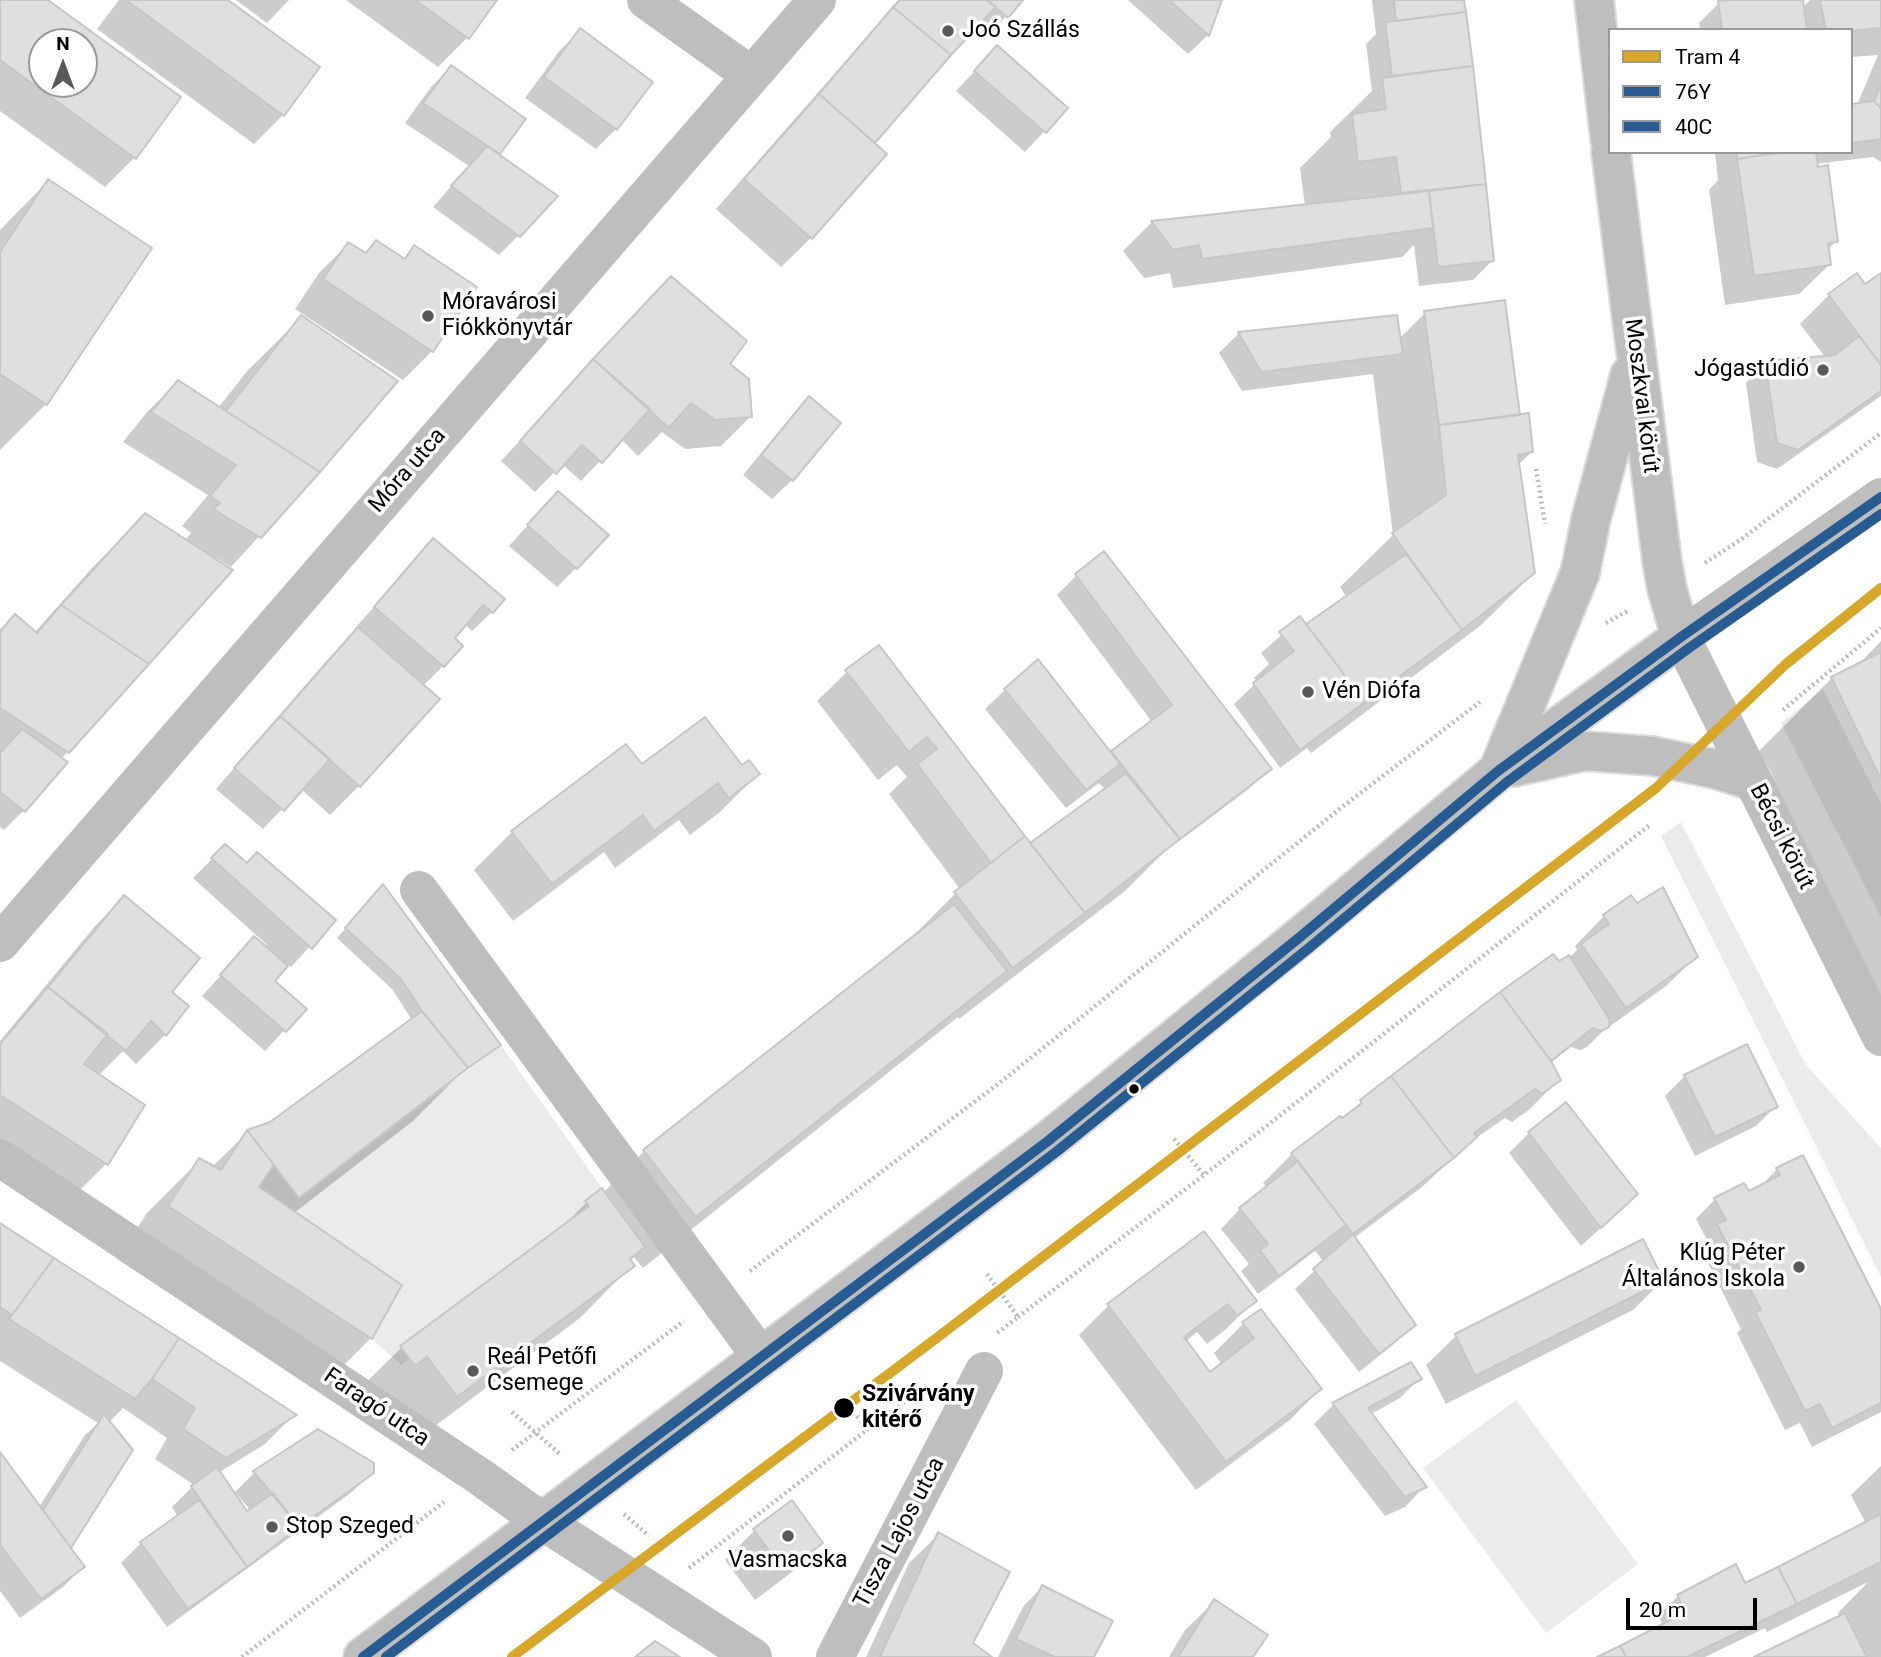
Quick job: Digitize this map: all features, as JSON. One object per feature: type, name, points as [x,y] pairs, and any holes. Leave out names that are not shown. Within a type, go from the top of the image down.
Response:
[{"type":"street","points":[[646,0],[751,75]]},
{"type":"street","name":"Móra utca","points":[[0,943],[817,0]]},
{"type":"street","points":[[1594,0],[1608,122]]},
{"type":"street","name":"Moszkvai körút","points":[[1611,154],[1635,356],[1667,589],[1681,637]]},
{"type":"street","points":[[1498,771],[1580,573],[1591,519],[1635,356]]},
{"type":"street","points":[[362,1657],[1048,1141],[1300,937],[1498,771],[1681,637],[1881,497]]},
{"type":"street","name":"Bécsi körút","points":[[1681,637],[1881,1037]]},
{"type":"street","points":[[1498,771],[1586,751],[1653,755],[1753,781]]},
{"type":"street","points":[[419,890],[761,1357]]},
{"type":"street","name":"Faragó utca","points":[[0,1158],[479,1476],[542,1521],[753,1657]]},
{"type":"street","name":"Tisza Lajos utca","points":[[835,1657],[984,1371]]},
{"type":"path","points":[[1547,656],[1667,589],[1743,538],[1881,433]]},
{"type":"path","points":[[1536,469],[1546,530]]},
{"type":"path","points":[[1783,710],[1881,628]]},
{"type":"path","points":[[242,1657],[1002,1081],[1342,807],[1480,701]]},
{"type":"path","points":[[1018,1317],[1204,1175],[1651,824]]},
{"type":"path","points":[[1174,1139],[1204,1175]]},
{"type":"path","points":[[688,1569],[868,1429]]},
{"type":"shaded area","points":[[1823,689],[1881,804],[1881,917],[1781,723]]},
{"type":"shaded area","points":[[1681,822],[1806,1065],[1881,1148],[1881,1277],[1661,836]]},
{"type":"shaded area","points":[[501,1045],[602,1188],[585,1201],[589,1206],[400,1346],[409,1359],[401,1365],[372,1339],[402,1284],[259,1187],[274,1165],[300,1198]]},
{"type":"shaded area","points":[[1516,1400],[1638,1564],[1546,1633],[1423,1468]]},
{"type":"building","points":[[0,0],[48,0],[86,28],[28,28],[28,80],[0,60]]},
{"type":"building","points":[[126,0],[228,0],[320,67],[284,116]]},
{"type":"building","points":[[415,0],[497,0],[469,39]]},
{"type":"building","name":"Joó Szállás","points":[[900,0],[987,0],[996,7],[951,55],[893,7]]},
{"type":"building","points":[[987,0],[1023,0],[1008,18]]},
{"type":"building","points":[[1169,0],[1222,0],[1209,36]]},
{"type":"building","points":[[1394,0],[1464,0],[1466,12],[1396,21]]},
{"type":"building","points":[[1803,0],[1807,28],[1722,28],[1718,1]]},
{"type":"building","points":[[1820,0],[1881,0],[1881,28],[1853,31],[1853,28],[1826,28]]},
{"type":"building","points":[[893,7],[951,55],[875,143],[819,94]]},
{"type":"building","points":[[1466,12],[1473,66],[1392,76],[1385,22]]},
{"type":"building","points":[[580,28],[653,82],[617,130],[544,77]]},
{"type":"building","points":[[98,36],[181,97],[136,159],[52,98],[98,98]]},
{"type":"building","points":[[997,45],[1068,108],[1046,133],[974,71]]},
{"type":"building","points":[[451,65],[526,119],[500,154],[423,103]]},
{"type":"building","points":[[1473,66],[1486,184],[1401,193],[1396,157],[1358,162],[1352,114],[1386,109],[1382,78]]},
{"type":"building","points":[[1881,84],[1881,108],[1874,101]]},
{"type":"building","points":[[819,94],[887,154],[812,239],[744,179]]},
{"type":"building","points":[[1874,101],[1881,108],[1881,139],[1853,143],[1853,104]]},
{"type":"building","points":[[487,146],[558,196],[520,237],[451,186]]},
{"type":"building","points":[[1736,154],[1771,154],[1737,159]]},
{"type":"building","points":[[1771,154],[1816,154],[1818,167],[1828,165],[1838,242],[1828,243],[1831,265],[1754,276],[1737,159]]},
{"type":"building","points":[[48,179],[152,248],[47,405],[0,374],[0,252]]},
{"type":"building","points":[[1486,184],[1494,261],[1438,267],[1429,191]]},
{"type":"building","points":[[1429,191],[1433,228],[1202,259],[1199,245],[1173,250],[1151,221]]},
{"type":"building","points":[[376,240],[405,259],[414,245],[477,287],[433,352],[323,279],[348,242],[366,253]]},
{"type":"building","points":[[1857,273],[1865,284],[1881,273],[1881,365],[1828,294]]},
{"type":"building","points":[[671,276],[747,341],[730,364],[749,379],[752,417],[715,420],[691,403],[669,428],[593,359]]},
{"type":"building","points":[[1505,300],[1520,415],[1439,425],[1424,311]]},
{"type":"building","points":[[301,315],[398,381],[320,472],[226,411]]},
{"type":"building","points":[[1397,315],[1403,354],[1261,372],[1238,332]]},
{"type":"building","points":[[1859,336],[1881,365],[1881,391],[1798,450],[1777,443],[1765,361],[1835,355]]},
{"type":"building","points":[[593,359],[650,409],[602,463],[582,445],[556,474],[520,441]]},
{"type":"building","points":[[178,380],[320,472],[261,538],[213,509],[220,503],[210,496],[236,465],[151,412]]},
{"type":"building","points":[[809,396],[841,423],[793,481],[761,455]]},
{"type":"building","points":[[1529,413],[1533,452],[1518,455],[1535,573],[1462,630],[1392,533],[1446,495],[1439,425]]},
{"type":"building","points":[[558,491],[609,535],[577,569],[527,525]]},
{"type":"building","points":[[145,513],[233,570],[149,664],[61,605]]},
{"type":"building","points":[[433,538],[505,599],[493,613],[483,605],[455,638],[463,646],[444,667],[374,607]]},
{"type":"building","points":[[1104,551],[1272,769],[1180,839],[1111,751],[1172,705],[1075,574]]},
{"type":"building","points":[[1406,554],[1462,630],[1365,702],[1306,624]]},
{"type":"building","points":[[61,605],[149,664],[69,753],[0,708],[0,631],[15,614],[37,633]]},
{"type":"building","name":"Vén Diófa","points":[[1300,616],[1365,702],[1300,750],[1253,683],[1294,651],[1279,632]]},
{"type":"building","points":[[358,627],[440,699],[360,787],[280,716]]},
{"type":"building","points":[[879,645],[1025,836],[991,863],[917,764],[937,749],[927,737],[909,752],[845,670]]},
{"type":"building","points":[[1881,652],[1881,779],[1831,677]]},
{"type":"building","points":[[1038,659],[1120,764],[1086,790],[1004,689]]},
{"type":"building","points":[[280,716],[330,759],[284,811],[234,768]]},
{"type":"building","points":[[705,717],[742,765],[749,760],[760,774],[729,798],[718,783],[654,831],[643,815],[552,884],[511,831],[626,744],[642,764]]},
{"type":"building","points":[[22,729],[68,762],[25,812],[0,792],[0,753]]},
{"type":"building","points":[[1126,773],[1180,839],[1085,913],[1030,843]]},
{"type":"building","points":[[1025,836],[1085,913],[1013,968],[954,892]]},
{"type":"building","points":[[225,844],[247,863],[257,852],[336,920],[312,949],[211,858]]},
{"type":"building","points":[[383,884],[501,1045],[468,1068],[422,1011],[401,979],[345,928]]},
{"type":"building","points":[[1663,887],[1698,957],[1626,1008],[1581,944],[1609,924],[1603,915],[1631,895],[1637,903]]},
{"type":"building","points":[[124,895],[200,958],[172,992],[189,1006],[166,1036],[151,1021],[126,1051],[48,987]]},
{"type":"building","points":[[954,904],[1007,971],[696,1217],[643,1150]]},
{"type":"building","points":[[254,936],[288,966],[275,981],[307,1009],[286,1032],[220,975]]},
{"type":"building","points":[[1553,954],[1559,961],[1569,955],[1610,1020],[1609,1027],[1601,1031],[1593,1028],[1551,1061],[1500,992]]},
{"type":"building","points":[[48,987],[108,1034],[84,1064],[145,1105],[108,1165],[0,1095],[0,1044]]},
{"type":"building","points":[[1500,992],[1551,1061],[1561,1080],[1542,1094],[1535,1089],[1474,1133],[1477,1137],[1454,1158],[1391,1076]]},
{"type":"building","points":[[422,1011],[468,1068],[299,1198],[247,1130],[270,1122]]},
{"type":"building","points":[[1747,1044],[1778,1107],[1715,1137],[1684,1075]]},
{"type":"building","points":[[1391,1076],[1454,1158],[1353,1234],[1291,1153],[1362,1103],[1360,1100]]},
{"type":"building","points":[[1566,1102],[1638,1194],[1601,1228],[1528,1132]]},
{"type":"building","points":[[247,1130],[274,1165],[259,1187],[402,1285],[372,1339],[168,1206],[199,1158],[221,1170]]},
{"type":"building","name":"Klúg Péter Általános Iskola","points":[[1803,1155],[1881,1309],[1881,1403],[1832,1428],[1820,1404],[1805,1411],[1755,1312],[1761,1310],[1717,1224],[1726,1220],[1714,1198],[1744,1183],[1749,1191],[1780,1175],[1776,1168]]},
{"type":"building","points":[[1298,1161],[1346,1225],[1279,1276],[1260,1250],[1268,1244],[1239,1208]]},
{"type":"building","points":[[602,1188],[645,1247],[630,1259],[635,1266],[457,1397],[427,1357],[415,1366],[400,1346],[589,1206],[585,1201]]},
{"type":"building","points":[[0,1223],[54,1258],[12,1315],[0,1307]]},
{"type":"building","points":[[1204,1231],[1257,1301],[1237,1316],[1228,1304],[1184,1337],[1210,1372],[1254,1338],[1242,1322],[1261,1309],[1322,1389],[1226,1462],[1107,1304]]},
{"type":"building","points":[[1353,1234],[1416,1325],[1379,1354],[1313,1269]]},
{"type":"building","points":[[1643,1239],[1664,1281],[1475,1376],[1455,1334]]},
{"type":"building","points":[[54,1258],[179,1338],[135,1399],[9,1319]]},
{"type":"building","points":[[179,1338],[297,1415],[226,1458],[183,1429],[195,1408],[152,1379]]},
{"type":"building","points":[[1411,1362],[1422,1379],[1368,1408],[1427,1487],[1405,1497],[1332,1403]]},
{"type":"building","points":[[104,1414],[133,1450],[71,1548],[43,1510]]},
{"type":"building","points":[[318,1429],[374,1463],[374,1473],[299,1527],[253,1471]]},
{"type":"building","points":[[0,1452],[85,1567],[41,1599],[0,1545]]},
{"type":"building","points":[[217,1467],[247,1511],[273,1493],[299,1527],[247,1567],[191,1486]]},
{"type":"building","points":[[199,1500],[247,1567],[188,1609],[140,1542]]},
{"type":"building","name":"Vasmacska","points":[[792,1500],[823,1543],[785,1572],[753,1529]]},
{"type":"building","points":[[1881,1514],[1881,1562],[1797,1604],[1778,1567]]},
{"type":"building","points":[[938,1532],[1010,1572],[973,1643],[992,1657],[880,1657]]},
{"type":"building","points":[[1736,1564],[1745,1583],[1778,1567],[1797,1604],[1687,1657],[1626,1657],[1620,1646],[1686,1612],[1677,1595]]},
{"type":"building","points":[[1042,1585],[1113,1621],[1094,1657],[1055,1657],[1016,1639]]},
{"type":"building","points":[[1214,1599],[1268,1635],[1253,1657],[1178,1657]]},
{"type":"building","points":[[1845,1613],[1867,1657],[1754,1657]]},
{"type":"building","points":[[655,1641],[680,1657],[635,1657]]},
{"type":"building","points":[[1620,1646],[1626,1657],[1597,1657]]},
{"type":"tram line","name":"4","points":[[512,1657],[938,1337],[1656,788],[1786,664],[1881,588]]},
{"type":"transit line","name":"76Y","points":[[363,1657],[1048,1141],[1300,937],[1498,771],[1681,637],[1881,497]]},
{"type":"transit line","name":"40C","points":[[386,1657],[1056,1152],[1309,948],[1507,782],[1689,648],[1881,514]]},
{"type":"place","name":"Joó Szállás","points":[[948,31]]},
{"type":"place","name":"Móravárosi Fiókkönyvtár","points":[[428,316]]},
{"type":"place","name":"Jógastúdió","points":[[1823,370]]},
{"type":"place","name":"Vén Diófa","points":[[1308,692]]},
{"type":"place","name":"Klúg Péter Általános Iskola","points":[[1799,1267]]},
{"type":"place","name":"Reál Petőfi Csemege","points":[[473,1371]]},
{"type":"place","name":"Szivárvány kitérő","points":[[844,1408]]},
{"type":"place","name":"Stop Szeged","points":[[272,1527]]},
{"type":"place","name":"Vasmacska","points":[[788,1536]]}]
